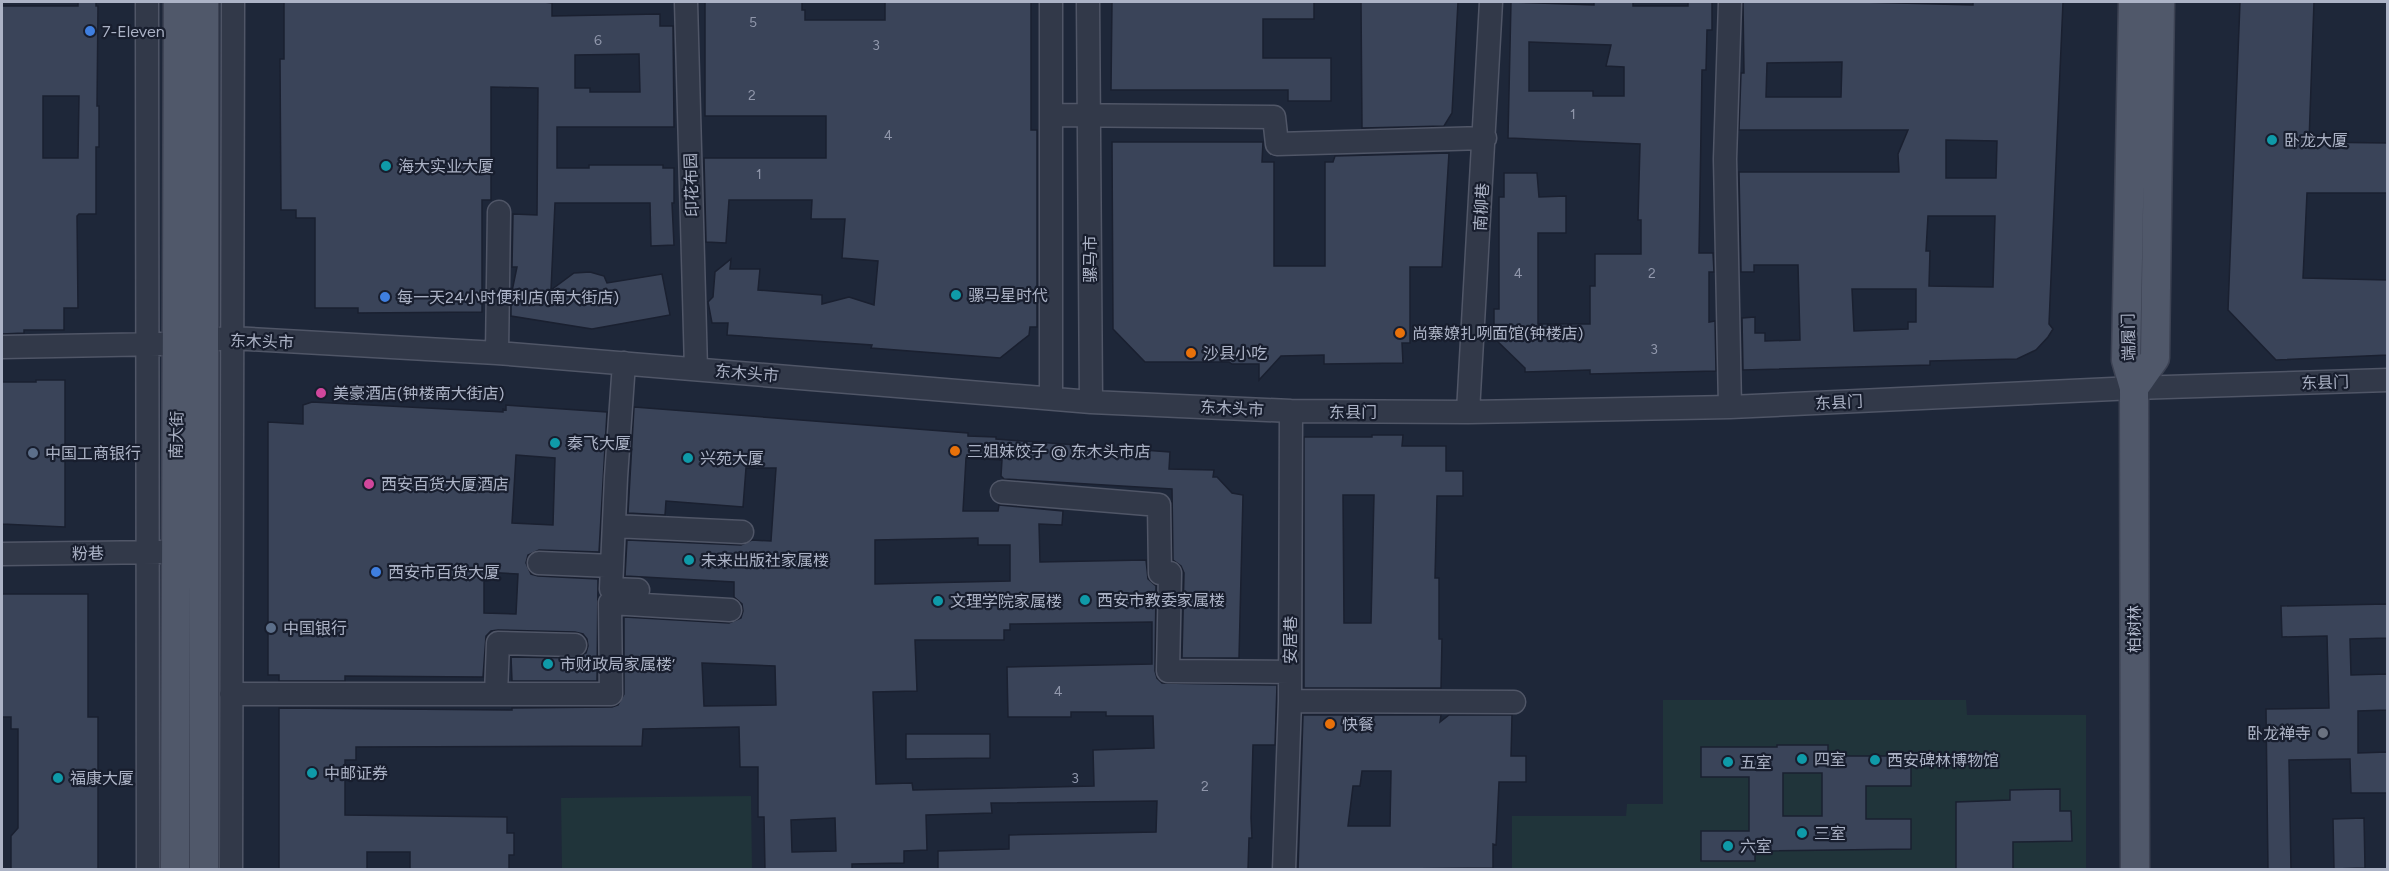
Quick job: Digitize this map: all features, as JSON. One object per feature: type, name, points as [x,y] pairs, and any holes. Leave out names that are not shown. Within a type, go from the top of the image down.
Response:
[{"type":"main road","name":"南大街","points":[[178,2],[190,342],[204,870]]},
{"type":"main road","name":"南大街","points":[[176,870],[161,552],[190,342],[204,2]]},
{"type":"main road","name":"端履门","points":[[2133,2],[2126,360],[2134,388]]},
{"type":"main road","name":"端履门","points":[[2134,388],[2155,358],[2160,2]]},
{"type":"main road","name":"柏树林","points":[[2134,388],[2135,870]]},
{"type":"street","points":[[147,2],[148,344],[161,552],[148,870]]},
{"type":"street","points":[[231,870],[232,2]]},
{"type":"street","name":"印花布园","points":[[686,2],[696,369]]},
{"type":"street","points":[[1051,2],[1051,398]]},
{"type":"street","name":"骡马市","points":[[1088,2],[1091,402]]},
{"type":"street","name":"南柳巷","points":[[1468,412],[1491,2]]},
{"type":"street","points":[[1730,2],[1725,159],[1730,407]]},
{"type":"street","points":[[1051,115],[1274,117],[1277,144],[1485,138]]},
{"type":"street","points":[[497,353],[499,212]]},
{"type":"street","name":"东木头市","points":[[2,347],[148,344],[232,338],[497,353],[1091,402],[1291,411]]},
{"type":"street","points":[[231,694],[611,694],[610,603],[729,602],[611,589],[624,363]]},
{"type":"street","name":"东县门","points":[[1291,411],[1468,412],[1730,407],[2134,388],[2388,380]]},
{"type":"street","name":"安居巷","points":[[1284,870],[1290,701],[1291,411]]},
{"type":"street","points":[[1002,492],[1159,505],[1160,573],[1170,573],[1168,671],[1290,672]]},
{"type":"street","points":[[614,526],[742,532]]},
{"type":"street","name":"粉巷","points":[[2,554],[161,552]]},
{"type":"street","points":[[539,563],[612,566]]},
{"type":"street","points":[[496,694],[498,643],[575,645]]},
{"type":"street","points":[[1290,701],[1514,702]]},
{"type":"shaded area","name":"西安碑林博物馆","points":[[1663,700],[1966,700],[1967,715],[2086,715],[2086,869],[1512,869],[1512,816],[1626,816],[1627,804],[1663,804]]},
{"type":"shaded area","points":[[751,796],[752,869],[562,869],[561,798]]},
{"type":"building","points":[[78,2],[96,2],[98,6],[99,147],[96,147],[96,214],[77,216],[78,308],[64,308],[64,330],[24,330],[24,333],[2,334],[2,6],[78,6]],"holes":[[[43,96],[79,96],[78,158],[43,158]]]},
{"type":"building","name":"海大实业大厦","points":[[284,2],[544,2],[552,3],[552,16],[660,14],[660,26],[673,26],[674,127],[557,127],[557,168],[589,168],[589,165],[663,165],[663,168],[674,168],[674,203],[672,203],[674,245],[651,246],[650,203],[555,203],[551,290],[574,273],[590,272],[604,276],[607,283],[662,274],[670,315],[592,329],[511,316],[511,296],[517,267],[512,267],[513,214],[537,215],[538,88],[491,87],[491,200],[482,200],[482,312],[358,313],[358,308],[315,308],[315,218],[296,218],[296,210],[281,210],[280,59],[284,59]],"holes":[[[639,54],[640,92],[590,92],[590,88],[575,88],[575,55]]]},
{"type":"building","points":[[705,2],[802,2],[805,20],[885,20],[885,2],[1031,2],[1031,130],[1037,130],[1037,327],[1030,327],[1029,335],[1000,358],[871,348],[872,345],[727,335],[728,323],[712,323],[708,302],[713,297],[715,272],[731,259],[730,269],[760,269],[758,290],[822,295],[822,304],[849,297],[874,305],[878,261],[842,258],[845,219],[811,219],[812,200],[729,200],[726,243],[706,242],[704,158],[826,158],[826,116],[705,116]]},
{"type":"building","points":[[1112,2],[1314,2],[1314,19],[1263,19],[1263,58],[1331,58],[1331,101],[1288,101],[1288,90],[1111,90]]},
{"type":"building","points":[[1361,2],[1458,2],[1452,113],[1444,126],[1362,128]]},
{"type":"building","points":[[1511,2],[1594,5],[1594,2],[1633,2],[1633,6],[1688,6],[1688,2],[1712,2],[1712,30],[1707,30],[1706,70],[1702,70],[1699,253],[1713,253],[1714,272],[1709,272],[1709,322],[1715,321],[1716,371],[1590,374],[1590,370],[1525,372],[1525,368],[1492,336],[1494,309],[1499,309],[1499,197],[1504,197],[1504,173],[1537,173],[1539,197],[1566,196],[1566,233],[1538,233],[1538,324],[1590,324],[1590,286],[1595,286],[1595,254],[1641,254],[1641,220],[1638,220],[1640,144],[1508,138]],"holes":[[[1529,42],[1611,45],[1606,66],[1624,67],[1624,96],[1593,96],[1593,91],[1529,91]]]},
{"type":"building","points":[[1743,2],[1973,5],[1973,2],[2063,2],[2049,324],[2053,329],[2048,337],[2036,350],[2017,359],[1930,361],[1930,365],[1743,370],[1742,318],[1755,317],[1755,333],[1765,333],[1765,341],[1800,340],[1798,265],[1754,265],[1754,272],[1741,272],[1739,172],[1899,172],[1898,154],[1908,130],[1739,130],[1741,73],[1744,73]],"holes":[[[1842,62],[1841,97],[1766,97],[1767,63]],[[1946,140],[1997,141],[1996,178],[1946,178]],[[1928,216],[1995,216],[1993,287],[1929,286],[1930,251],[1926,251]],[[1852,289],[1916,289],[1916,322],[1908,322],[1908,329],[1854,331]]]},
{"type":"building","name":"卧龙大厦","points":[[2240,2],[2314,2],[2309,142],[2388,143],[2388,193],[2307,193],[2303,278],[2388,280],[2388,355],[2276,360],[2228,310]]},
{"type":"building","points":[[1112,142],[1263,142],[1262,162],[1274,162],[1274,266],[1325,266],[1325,162],[1333,162],[1335,156],[1449,153],[1442,267],[1410,267],[1410,343],[1402,343],[1403,363],[1324,364],[1324,355],[1281,356],[1259,380],[1259,364],[1145,362],[1113,329]]},
{"type":"building","name":"中国工商银行","points":[[36,380],[65,380],[65,527],[2,524],[2,382],[36,382]]},
{"type":"building","name":"西安市百货大厦","points":[[312,402],[503,412],[503,409],[506,410],[506,405],[607,412],[599,552],[539,550],[528,555],[526,563],[531,574],[538,576],[598,579],[597,681],[512,681],[511,657],[575,658],[586,653],[587,639],[583,634],[575,632],[498,630],[491,631],[486,636],[483,677],[345,676],[345,681],[279,681],[279,675],[268,675],[268,422],[303,424],[303,405]],"holes":[[[516,455],[555,458],[553,525],[512,523]],[[484,572],[518,574],[516,614],[484,613]]]},
{"type":"building","points":[[634,407],[968,433],[968,436],[996,437],[996,439],[1170,452],[1169,469],[1214,470],[1213,477],[1217,477],[1232,493],[1243,495],[1239,658],[1182,658],[1184,573],[1181,566],[1173,560],[1172,489],[1004,479],[1001,476],[1002,460],[966,458],[963,511],[998,511],[999,505],[1063,511],[1062,525],[1039,524],[1040,562],[1146,560],[1148,579],[1156,586],[1155,671],[1162,683],[1277,685],[1275,745],[1253,745],[1252,838],[1249,838],[1248,870],[938,870],[938,851],[1009,849],[1009,835],[1156,832],[1157,801],[991,803],[992,813],[926,815],[927,850],[904,851],[904,863],[852,864],[852,870],[765,870],[764,817],[758,817],[758,767],[740,767],[739,727],[643,729],[642,746],[356,747],[356,760],[345,760],[345,815],[507,817],[507,833],[514,833],[514,855],[509,855],[509,870],[410,870],[410,852],[367,852],[367,870],[279,870],[279,708],[512,710],[512,708],[612,707],[618,705],[624,694],[624,617],[729,623],[741,618],[743,611],[742,604],[734,597],[734,582],[625,576],[627,540],[741,545],[752,540],[771,541],[776,468],[746,468],[743,507],[666,501],[665,515],[628,513]],"holes":[[[978,538],[978,545],[1010,545],[1010,581],[875,584],[875,540]],[[1152,622],[1152,664],[1007,667],[1008,717],[1071,717],[1071,712],[1106,712],[1106,716],[1153,716],[1154,748],[1093,750],[1094,786],[913,790],[912,783],[876,784],[873,692],[917,691],[915,640],[1004,640],[1004,630],[1010,630],[1010,624]],[[702,663],[775,666],[776,705],[704,706]],[[835,818],[836,851],[792,852],[791,820]]]},
{"type":"building","points":[[1372,435],[1403,435],[1402,446],[1446,446],[1446,471],[1463,471],[1463,496],[1437,496],[1435,578],[1439,578],[1439,639],[1442,639],[1441,688],[1304,688],[1304,437],[1372,437]],"holes":[[[1343,495],[1374,495],[1371,623],[1344,623]]]},
{"type":"building","name":"福康大厦","points":[[2,594],[88,594],[88,717],[98,717],[98,870],[11,870],[11,836],[18,828],[18,729],[11,729],[11,717],[2,717]]},
{"type":"building","points":[[2388,604],[2388,638],[2350,639],[2351,675],[2388,674],[2388,710],[2358,711],[2358,753],[2388,752],[2388,793],[2351,793],[2350,759],[2289,760],[2291,870],[2268,870],[2266,709],[2329,708],[2327,636],[2282,637],[2281,606]]},
{"type":"building","points":[[1303,715],[1441,715],[1440,722],[1449,715],[1512,715],[1511,756],[1526,756],[1526,782],[1499,782],[1493,868],[1298,870]],"holes":[[[1362,771],[1391,771],[1390,826],[1348,826],[1353,786],[1360,786]]]},
{"type":"building","points":[[906,734],[990,734],[990,758],[906,759]]},
{"type":"building","points":[[1777,745],[1828,745],[1828,756],[1911,756],[1911,786],[1866,786],[1866,819],[1911,819],[1911,849],[1755,851],[1755,861],[1701,861],[1701,831],[1749,831],[1749,777],[1701,777],[1701,747],[1777,747]],"holes":[[[1783,773],[1822,773],[1822,816],[1783,816]]]},
{"type":"building","points":[[2060,789],[2060,811],[2071,811],[2072,841],[2013,842],[2013,870],[1956,870],[1956,802],[2010,800],[2010,790]]},
{"type":"building","points":[[2364,818],[2365,868],[2334,869],[2333,819]]},
{"type":"place","name":"7-Eleven","points":[[90,31]]},
{"type":"place","name":"卧龙大厦","points":[[2272,140]]},
{"type":"place","name":"海大实业大厦","points":[[386,166]]},
{"type":"place","name":"骡马星时代","points":[[956,295]]},
{"type":"place","name":"每一天24小时便利店(南大街店)","points":[[385,297]]},
{"type":"place","name":"尚寨嫽扎咧面馆(钟楼店)","points":[[1400,333]]},
{"type":"place","name":"沙县小吃","points":[[1191,353]]},
{"type":"place","name":"美豪酒店(钟楼南大街店)","points":[[321,393]]},
{"type":"place","name":"秦飞大厦","points":[[555,443]]},
{"type":"place","name":"三姐妹饺子 @ 东木头市店","points":[[955,451]]},
{"type":"place","name":"中国工商银行","points":[[33,453]]},
{"type":"place","name":"兴苑大厦","points":[[688,458]]},
{"type":"place","name":"西安百货大厦酒店","points":[[369,484]]},
{"type":"place","name":"未来出版社家属楼","points":[[689,560]]},
{"type":"place","name":"西安市百货大厦","points":[[376,572]]},
{"type":"place","name":"西安市教委家属楼","points":[[1085,600]]},
{"type":"place","name":"文理学院家属楼","points":[[938,601]]},
{"type":"place","name":"中国银行","points":[[271,628]]},
{"type":"place","name":"市财政局家属楼‘","points":[[548,664]]},
{"type":"place","name":"快餐","points":[[1330,724]]},
{"type":"place","name":"卧龙禅寺","points":[[2323,733]]},
{"type":"place","name":"四室","points":[[1802,759]]},
{"type":"place","name":"西安碑林博物馆","points":[[1875,760]]},
{"type":"place","name":"五室","points":[[1728,762]]},
{"type":"place","name":"中邮证券","points":[[312,773]]},
{"type":"place","name":"福康大厦","points":[[58,778]]},
{"type":"place","name":"三室","points":[[1802,833]]},
{"type":"place","name":"六室","points":[[1728,846]]}]
